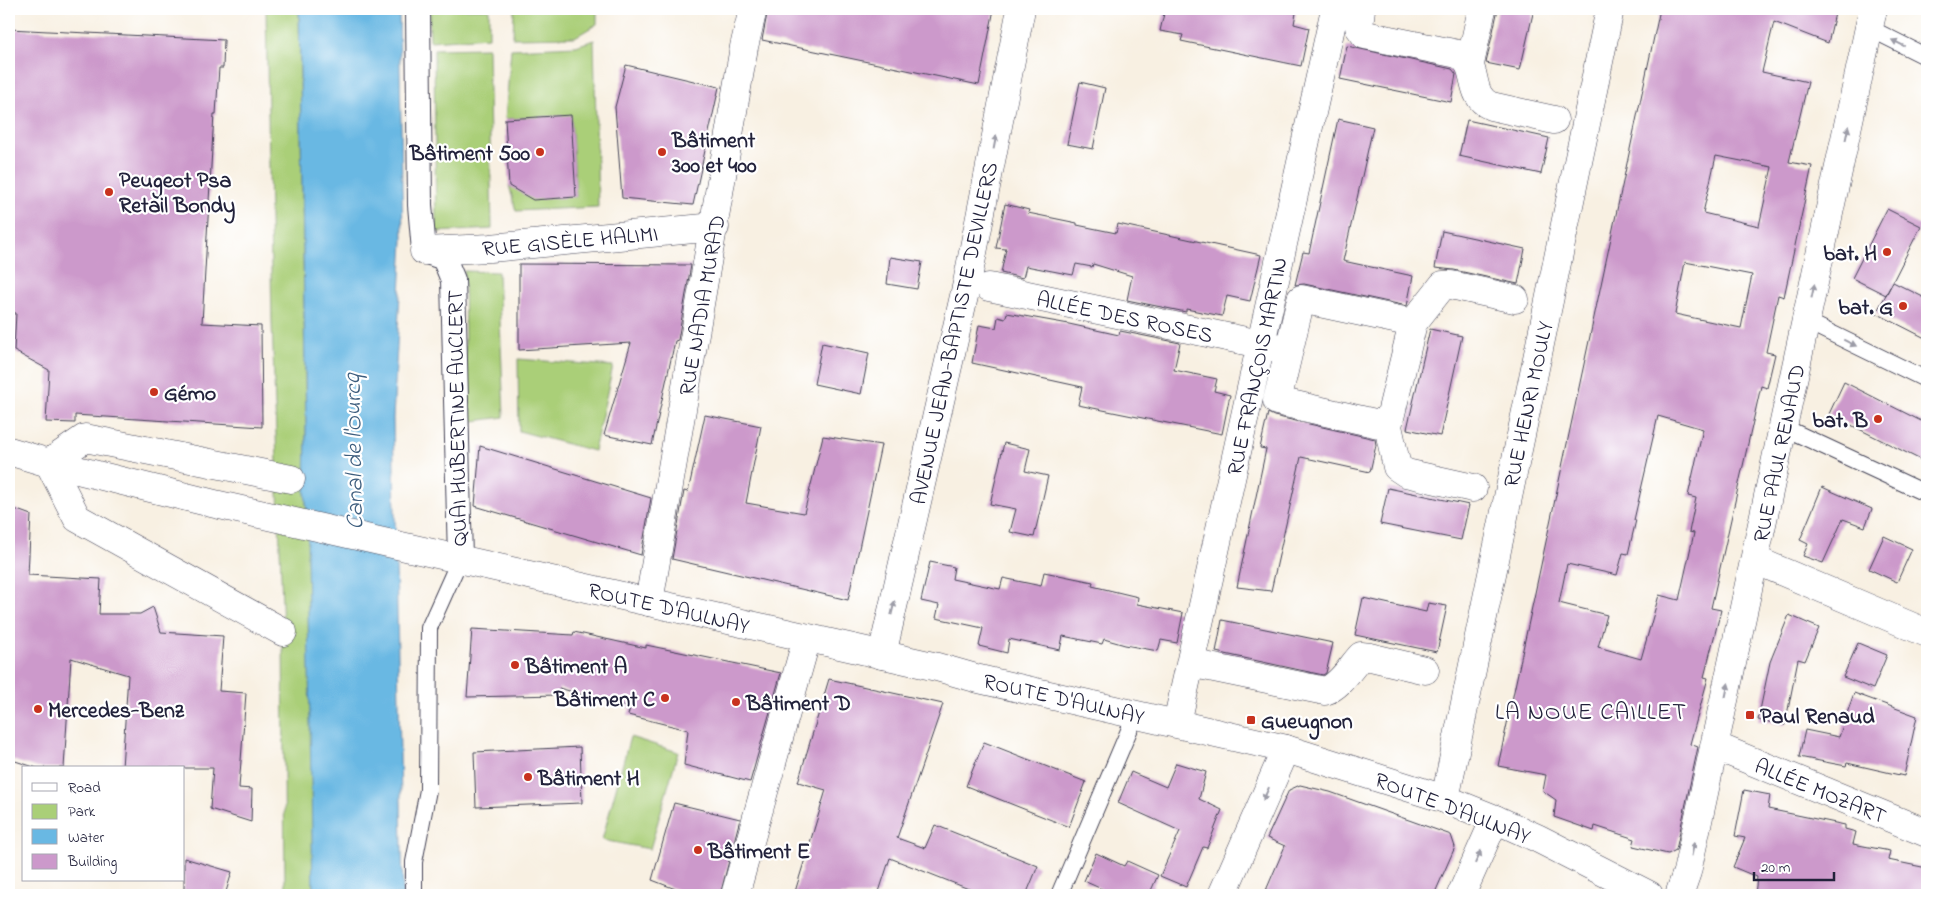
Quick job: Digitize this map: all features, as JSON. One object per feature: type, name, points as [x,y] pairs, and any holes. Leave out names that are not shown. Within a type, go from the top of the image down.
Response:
[{"type":"street","points":[[418,9],[420,206],[424,251]]},
{"type":"street","name":"RUE NADIA MURAD","points":[[649,602],[715,227],[744,47],[753,9]]},
{"type":"street","name":"AVENUE JEAN-BAPTISTE DEVILLERS","points":[[882,656],[967,283],[1021,9]]},
{"type":"street","name":"RUE FRANÇOIS MARTIN","points":[[1177,723],[1335,9]]},
{"type":"street","points":[[1361,9],[1359,27],[1365,35],[1458,54],[1466,58],[1470,64],[1478,96],[1483,102],[1491,106],[1554,120]]},
{"type":"street","points":[[1470,64],[1482,9]]},
{"type":"street","name":"RUE HENRI MOULY","points":[[1444,799],[1610,9]]},
{"type":"street","name":"RUE PAUL RENAUD","points":[[1679,895],[1688,872],[1871,19]]},
{"type":"street","name":"RUE GISÈLE HALIMI","points":[[424,251],[490,248],[715,227]]},
{"type":"street","name":"QUAI HUBERTINE AUCLERT","points":[[424,251],[444,258],[453,280],[460,559]]},
{"type":"street","points":[[1472,488],[1406,473],[1397,467],[1388,426],[1413,323],[1443,285],[1451,285],[1515,299]]},
{"type":"street","name":"ALLÉE DES ROSES","points":[[989,287],[1289,350]]},
{"type":"street","points":[[1388,426],[1277,401],[1301,299],[1413,323]]},
{"type":"street","points":[[49,463],[85,438],[291,479]]},
{"type":"street","points":[[9,451],[49,463],[77,518],[283,632]]},
{"type":"street","name":"ROUTE D'AULNAY","points":[[49,463],[215,504],[1286,749],[1444,799],[1496,819],[1649,895]]},
{"type":"street","points":[[1755,560],[1927,633]]},
{"type":"street","points":[[735,895],[807,638]]},
{"type":"street","points":[[1190,663],[1324,691],[1337,684],[1361,656],[1425,670]]},
{"type":"street","name":"ALLÉE MOZART","points":[[1715,746],[1927,833]]},
{"type":"street","points":[[1222,895],[1286,749]]},
{"type":"street","points":[[1461,895],[1496,819]]},
{"type":"lane","points":[[1871,19],[1927,56]]},
{"type":"lane","points":[[1806,321],[1927,380]]},
{"type":"lane","points":[[1783,427],[1927,494]]},
{"type":"lane","name":"QUAI HUBERTINE AUCLERT","points":[[414,895],[414,862],[428,790],[429,628],[460,559]]},
{"type":"lane","points":[[1059,895],[1136,714]]},
{"type":"green space","points":[[266,9],[299,9],[306,430],[305,491],[308,525],[314,895],[285,895],[283,632],[272,322]]},
{"type":"green space","points":[[429,9],[489,9],[489,37],[430,41]]},
{"type":"green space","points":[[514,9],[597,9],[597,24],[575,37],[513,38]]},
{"type":"green space","points":[[594,40],[598,207],[516,211],[509,185],[576,197],[571,116],[505,119],[511,49],[576,46]]},
{"type":"green space","points":[[488,48],[492,229],[436,232],[434,49]]},
{"type":"green space","points":[[464,271],[498,272],[504,417],[466,422]]},
{"type":"green space","points":[[518,359],[613,366],[594,451],[519,431]]},
{"type":"green space","points":[[630,737],[678,752],[650,849],[602,840]]},
{"type":"water","name":"Canal de l'Ourcq","points":[[299,9],[399,9],[403,241],[393,418],[403,895],[313,895],[308,525],[305,491],[306,430]]},
{"type":"building","points":[[768,9],[994,9],[979,85],[762,40]]},
{"type":"building","points":[[1165,9],[1282,9],[1296,13],[1294,24],[1309,28],[1301,66],[1181,41],[1183,35],[1160,31]]},
{"type":"building","points":[[1498,9],[1534,9],[1520,70],[1486,63]]},
{"type":"building","points":[[1660,9],[1836,9],[1828,43],[1774,22],[1762,72],[1808,82],[1789,162],[1812,166],[1784,297],[1778,295],[1766,352],[1775,354],[1767,388],[1761,386],[1711,608],[1721,610],[1704,677],[1708,678],[1690,744],[1698,747],[1676,850],[1668,854],[1633,846],[1635,839],[1595,826],[1594,831],[1554,817],[1556,800],[1543,791],[1546,775],[1498,766]],"holes":[[[1716,156],[1772,167],[1759,226],[1703,213]],[[1685,262],[1752,275],[1741,328],[1675,314]],[[1658,416],[1703,429],[1688,496],[1696,498],[1689,532],[1694,533],[1679,600],[1659,595],[1641,659],[1598,647],[1607,615],[1559,603],[1567,564],[1617,575],[1623,553],[1628,554],[1636,520],[1634,520]]]},
{"type":"building","points":[[9,29],[224,40],[223,68],[219,68],[216,114],[214,114],[202,323],[261,326],[262,427],[75,415],[75,423],[46,422],[49,370],[14,351],[16,313],[9,312]]},
{"type":"building","points":[[1347,46],[1452,69],[1456,74],[1451,102],[1340,79]]},
{"type":"building","name":"Bâtiment 300 et 400","points":[[626,65],[719,87],[693,205],[622,198],[615,107]]},
{"type":"building","points":[[1080,82],[1105,88],[1093,149],[1067,144]]},
{"type":"building","name":"Bâtiment 500","points":[[571,115],[576,197],[533,200],[509,186],[505,119]]},
{"type":"building","points":[[1338,119],[1373,127],[1343,261],[1413,276],[1407,306],[1304,284],[1295,285],[1303,252],[1309,253]]},
{"type":"building","points":[[1467,120],[1549,138],[1541,174],[1459,156]]},
{"type":"building","points":[[1005,204],[1029,210],[1028,213],[1116,233],[1118,224],[1261,255],[1250,301],[1227,296],[1222,316],[1186,309],[1186,312],[1127,300],[1132,276],[1093,264],[1092,267],[1076,264],[1073,275],[1026,266],[1023,278],[1001,273],[1006,249],[996,248]]},
{"type":"building","name":"bat. H","points":[[1887,209],[1921,226],[1886,295],[1852,278]]},
{"type":"building","points":[[1442,231],[1525,249],[1518,284],[1454,270],[1435,268]]},
{"type":"building","points":[[890,257],[922,262],[917,289],[887,284]]},
{"type":"building","points":[[519,264],[691,265],[678,340],[675,341],[652,445],[604,435],[631,343],[519,350]]},
{"type":"building","name":"bat. G","points":[[1893,282],[1927,299],[1927,339],[1876,313]]},
{"type":"building","points":[[1007,313],[1119,335],[1120,331],[1180,343],[1174,370],[1217,379],[1214,391],[1230,395],[1222,434],[1078,405],[1082,387],[972,363],[979,325],[996,328],[998,317],[1005,319]]},
{"type":"building","points":[[1430,329],[1462,336],[1440,436],[1407,429]]},
{"type":"building","points":[[822,343],[869,353],[861,394],[814,384]]},
{"type":"building","name":"bat. B","points":[[1844,382],[1927,424],[1927,463],[1829,414]]},
{"type":"building","points":[[1268,413],[1375,439],[1376,445],[1370,472],[1301,457],[1271,591],[1237,587],[1266,449],[1260,448]]},
{"type":"building","points":[[705,415],[761,426],[746,503],[804,513],[823,436],[881,445],[848,600],[672,559],[684,491],[688,492]]},
{"type":"building","points":[[1004,443],[1030,449],[1025,471],[1048,476],[1034,537],[1010,532],[1016,509],[990,504]]},
{"type":"building","points":[[480,446],[651,498],[641,555],[475,506]]},
{"type":"building","points":[[1822,487],[1872,509],[1865,527],[1843,519],[1823,563],[1803,556],[1808,544],[1800,540]]},
{"type":"building","points":[[1388,488],[1469,505],[1461,540],[1380,524]]},
{"type":"building","points":[[9,507],[31,515],[28,575],[101,579],[99,614],[140,614],[153,607],[161,632],[223,636],[219,691],[246,693],[239,788],[252,789],[251,822],[210,809],[213,768],[122,766],[128,675],[71,658],[64,766],[31,766],[9,759]]},
{"type":"building","points":[[1884,536],[1912,549],[1897,582],[1869,569]]},
{"type":"building","points":[[930,562],[954,567],[952,579],[1000,589],[1003,578],[1041,586],[1044,572],[1093,582],[1092,586],[1138,597],[1137,604],[1183,613],[1177,643],[1161,640],[1158,651],[1104,639],[1102,644],[1063,636],[1060,650],[1009,639],[1007,653],[979,646],[983,628],[936,618],[939,605],[921,601]]},
{"type":"building","points":[[1363,598],[1426,612],[1428,603],[1447,606],[1437,652],[1355,635]]},
{"type":"building","points":[[1789,615],[1819,628],[1805,661],[1798,659],[1785,725],[1758,720],[1770,662]]},
{"type":"building","points":[[1222,620],[1333,643],[1326,673],[1323,675],[1216,652]]},
{"type":"building","points":[[472,629],[573,635],[574,632],[646,648],[646,645],[781,673],[750,782],[684,765],[688,730],[628,715],[630,708],[559,688],[559,695],[467,697]]},
{"type":"building","points":[[1858,643],[1887,655],[1873,689],[1843,677]]},
{"type":"building","points":[[829,679],[943,704],[897,838],[925,848],[935,825],[1038,866],[1026,895],[984,895],[890,858],[878,895],[794,895],[826,790],[798,782]]},
{"type":"building","points":[[1854,693],[1917,716],[1904,776],[1847,763],[1846,766],[1799,757],[1805,730],[1839,737]]},
{"type":"building","points":[[984,742],[1086,782],[1069,827],[966,786]]},
{"type":"building","name":"Bâtiment H","points":[[580,747],[582,803],[476,807],[474,752]]},
{"type":"building","points":[[1176,763],[1206,772],[1199,799],[1222,810],[1207,848],[1203,847],[1186,887],[1160,876],[1180,831],[1118,803],[1131,772],[1166,787]]},
{"type":"building","points":[[1300,785],[1330,792],[1451,835],[1455,847],[1434,895],[1264,895],[1285,846],[1267,838],[1289,790]]},
{"type":"building","points":[[1744,790],[1770,795],[1768,809],[1845,825],[1845,829],[1856,832],[1853,844],[1890,851],[1888,860],[1927,868],[1927,895],[1755,895],[1757,877],[1733,867],[1745,838],[1735,836]]},
{"type":"building","name":"Bâtiment E","points":[[674,803],[740,819],[720,895],[691,895],[652,880]]},
{"type":"building","points":[[1096,853],[1124,866],[1127,861],[1158,875],[1149,895],[1115,895],[1084,881]]},
{"type":"building","points":[[185,858],[232,872],[225,895],[184,895]]},
{"type":"place","name":"Bâtiment 500","points":[[540,152]]},
{"type":"place","name":"Bâtiment 300 et 400","points":[[662,152]]},
{"type":"place","name":"Peugeot Psa Retail Bondy","points":[[109,192]]},
{"type":"place","name":"bat. H","points":[[1887,252]]},
{"type":"place","name":"bat. G","points":[[1903,306]]},
{"type":"place","name":"Gémo","points":[[154,392]]},
{"type":"place","name":"bat. B","points":[[1878,419]]},
{"type":"place","name":"Bâtiment A","points":[[515,665]]},
{"type":"place","name":"Bâtiment C","points":[[665,698]]},
{"type":"place","name":"Bâtiment D","points":[[736,702]]},
{"type":"place","name":"Mercedes-Benz","points":[[38,709]]},
{"type":"place","name":"Paul Renaud","points":[[1750,715]]},
{"type":"place","name":"Gueugnon","points":[[1251,720]]},
{"type":"place","name":"Bâtiment H","points":[[528,777]]},
{"type":"place","name":"Bâtiment E","points":[[698,850]]},
{"type":"district","name":"LA NOUE CAILLET","points":[[1591,711]]}]
